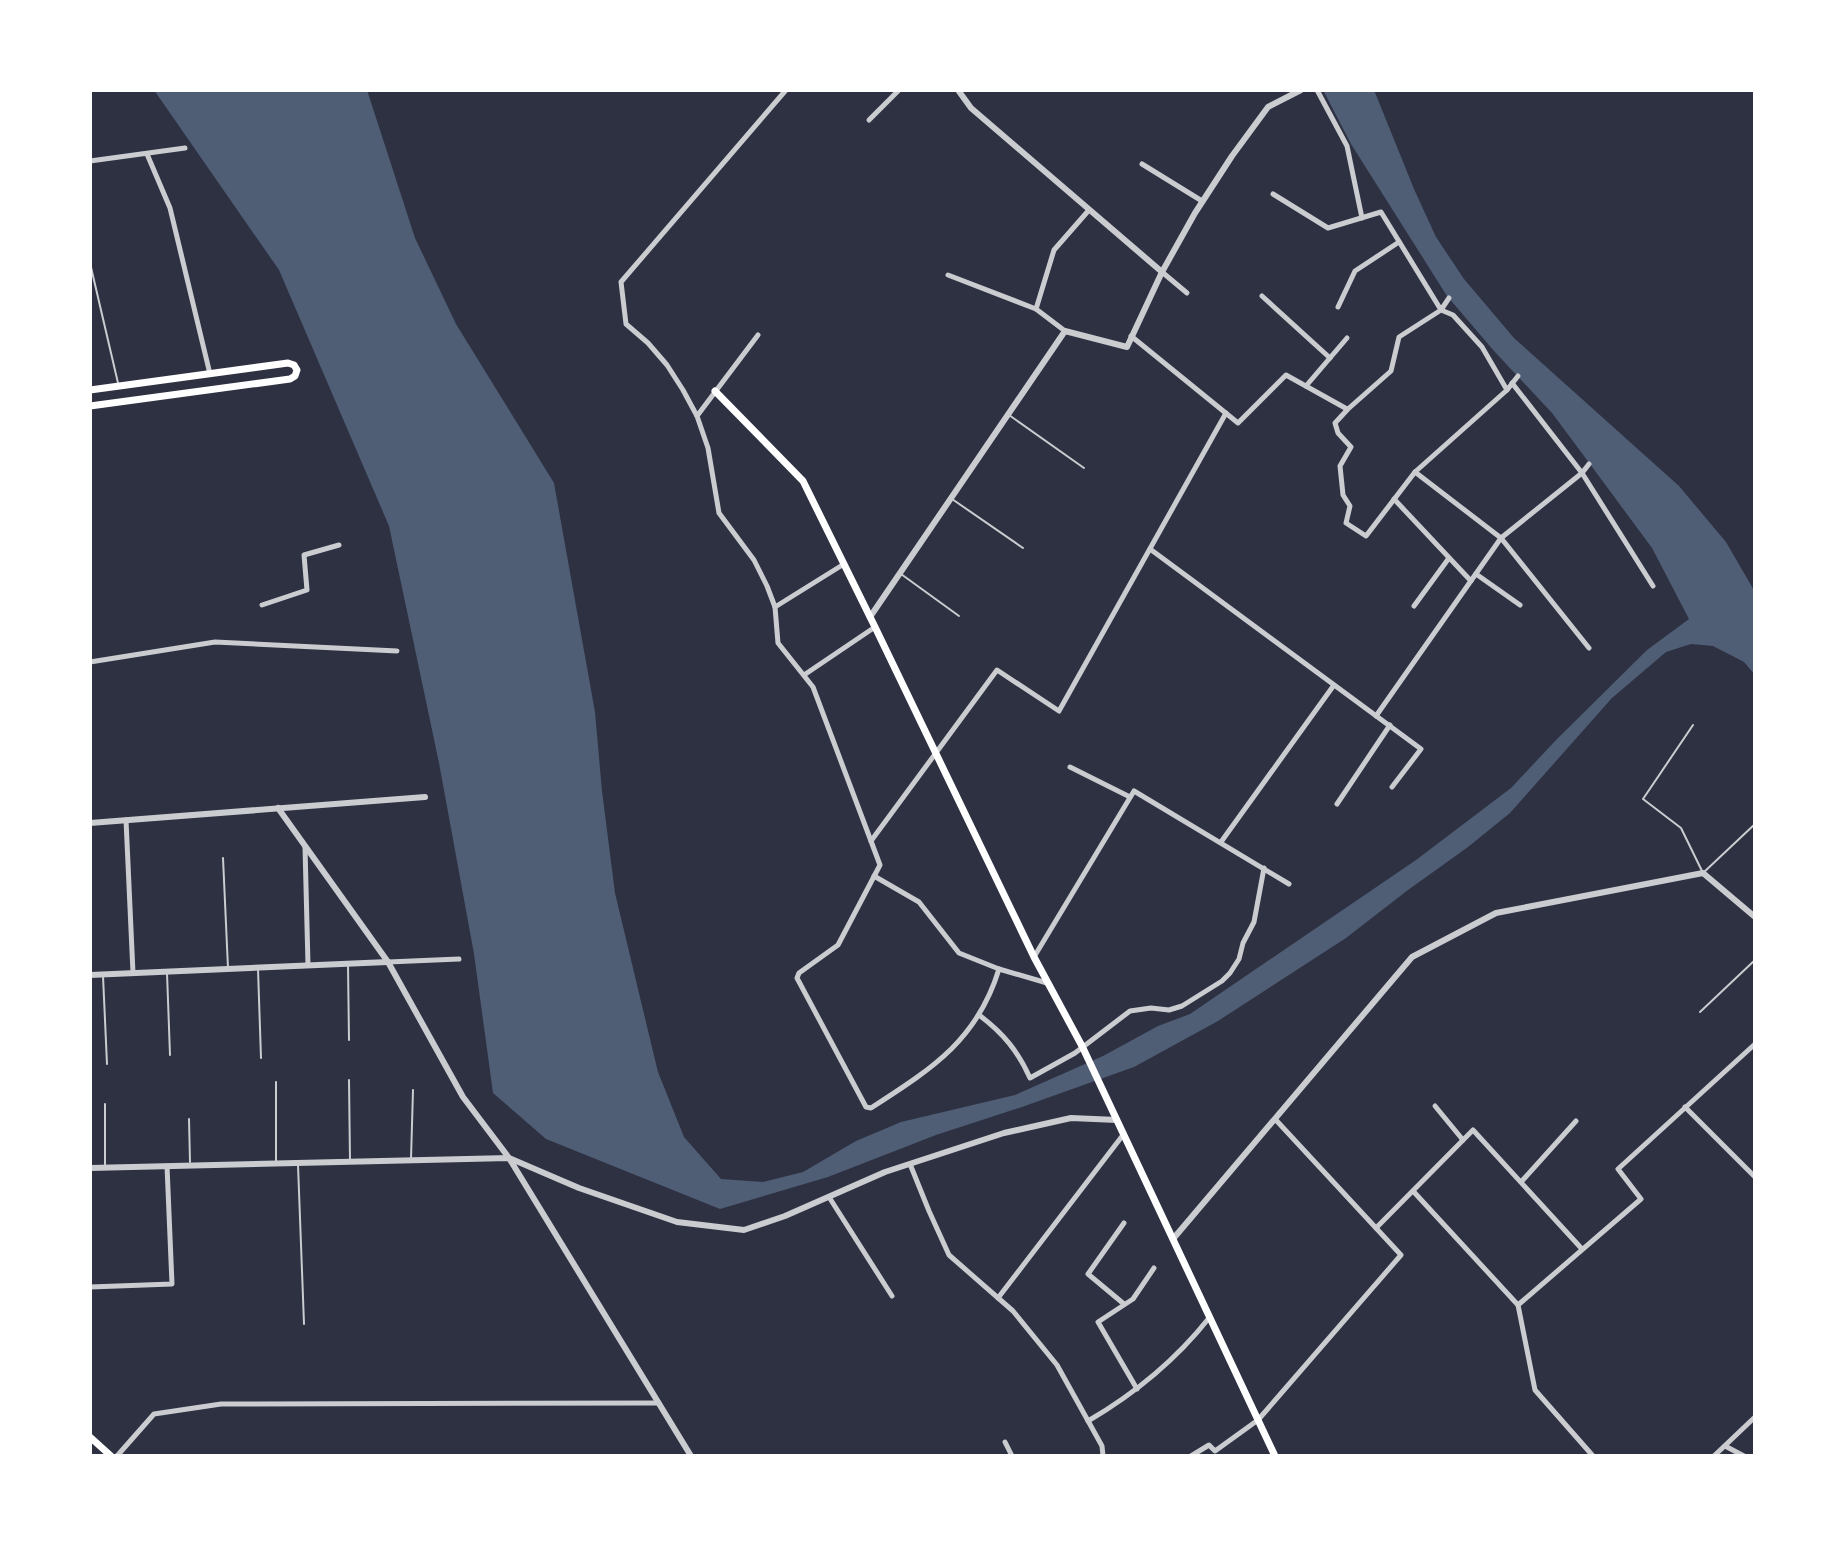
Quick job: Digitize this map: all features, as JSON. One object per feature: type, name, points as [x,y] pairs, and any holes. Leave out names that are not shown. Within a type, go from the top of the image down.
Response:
[{"type":"main road","points":[[90,390],[288,363],[297,370],[290,379],[90,406]]},
{"type":"main road","points":[[715,391],[803,481],[1034,957],[1082,1046],[1275,1456]]},
{"type":"main road","points":[[90,1437],[114,1456]]},
{"type":"street","points":[[786,90],[621,282],[626,324],[667,365],[697,416],[708,448],[719,513],[754,560],[767,586],[775,607],[778,643],[813,687],[880,865],[838,945],[799,973],[797,978],[866,1107],[871,1108],[930,1069],[962,1039],[979,1015],[999,969]]},
{"type":"street","points":[[869,120],[899,90]]},
{"type":"street","points":[[958,90],[971,108],[1187,293]]},
{"type":"street","points":[[948,275],[1036,309],[1065,331],[1127,347],[1162,272],[1202,201],[1232,156],[1268,107],[1301,90]]},
{"type":"street","points":[[1317,90],[1347,146],[1362,218]]},
{"type":"street","points":[[90,161],[185,148]]},
{"type":"street","points":[[147,154],[170,208],[210,374]]},
{"type":"street","points":[[1142,164],[1202,201]]},
{"type":"street","points":[[1273,194],[1328,228],[1381,212],[1441,310],[1453,315],[1482,347],[1507,390]]},
{"type":"street","points":[[1036,309],[1054,250],[1089,210]]},
{"type":"street","points":[[1338,307],[1355,271],[1399,242]]},
{"type":"street","points":[[1262,296],[1330,358]]},
{"type":"street","points":[[1449,298],[1441,310],[1399,337],[1391,371],[1335,423],[1338,433],[1351,447],[1340,466],[1343,495],[1350,506],[1346,523],[1366,536],[1415,472],[1507,390],[1518,376]]},
{"type":"street","points":[[870,617],[1065,331]]},
{"type":"street","points":[[697,416],[758,335]]},
{"type":"street","points":[[1131,336],[1238,423],[1286,375],[1348,409]]},
{"type":"street","points":[[1306,386],[1347,338]]},
{"type":"street","points":[[1512,383],[1582,473],[1653,586]]},
{"type":"street","points":[[871,841],[997,670],[1059,711],[1226,413]]},
{"type":"street","points":[[1376,716],[1501,538],[1589,464]]},
{"type":"street","points":[[1415,472],[1501,538],[1589,648]]},
{"type":"street","points":[[1394,499],[1471,581]]},
{"type":"street","points":[[262,605],[307,590],[304,555],[339,545]]},
{"type":"street","points":[[1150,549],[1421,749],[1392,787]]},
{"type":"street","points":[[1414,606],[1449,558]]},
{"type":"street","points":[[775,607],[844,564]]},
{"type":"street","points":[[1476,574],[1520,605]]},
{"type":"street","points":[[804,675],[875,627]]},
{"type":"street","points":[[90,662],[215,642],[397,651]]},
{"type":"street","points":[[1221,842],[1334,685]]},
{"type":"street","points":[[1337,804],[1390,725]]},
{"type":"street","points":[[1070,767],[1130,797]]},
{"type":"street","points":[[1034,957],[1134,791],[1289,884]]},
{"type":"street","points":[[90,823],[425,797]]},
{"type":"street","points":[[278,808],[388,962],[463,1097],[509,1158],[691,1456]]},
{"type":"street","points":[[126,820],[133,973]]},
{"type":"street","points":[[305,846],[308,965]]},
{"type":"street","points":[[979,1015],[1010,1042],[1030,1078],[1075,1053],[1130,1011],[1151,1008],[1169,1010],[1182,1006],[1222,981],[1239,959],[1254,922],[1264,868]]},
{"type":"street","points":[[1173,1239],[1412,957],[1496,913],[1703,873],[1755,917]]},
{"type":"street","points":[[874,876],[919,902],[959,953],[1048,983]]},
{"type":"street","points":[[90,975],[459,959]]},
{"type":"street","points":[[1518,1305],[1641,1199],[1618,1169],[1754,1048]]},
{"type":"street","points":[[1435,1106],[1463,1140]]},
{"type":"street","points":[[1685,1107],[1755,1177]]},
{"type":"street","points":[[90,1168],[509,1158],[579,1188],[677,1222],[744,1230],[785,1216],[885,1172],[1004,1133],[1071,1118],[1117,1120]]},
{"type":"street","points":[[1191,1456],[1209,1445],[1215,1451],[1258,1420],[1401,1255],[1275,1119]]},
{"type":"street","points":[[1521,1182],[1576,1121]]},
{"type":"street","points":[[1376,1228],[1473,1130],[1582,1249]]},
{"type":"street","points":[[998,1298],[1124,1135]]},
{"type":"street","points":[[910,1164],[949,1255],[1013,1311],[1057,1365],[1102,1446],[1103,1456]]},
{"type":"street","points":[[90,1287],[172,1284],[167,1166]]},
{"type":"street","points":[[1413,1191],[1518,1305],[1535,1390],[1593,1456]]},
{"type":"street","points":[[829,1197],[892,1296]]},
{"type":"street","points":[[1124,1223],[1088,1274],[1124,1304]]},
{"type":"street","points":[[1137,1389],[1098,1322],[1133,1299],[1154,1268]]},
{"type":"street","points":[[1088,1421],[1137,1389],[1171,1361],[1210,1317]]},
{"type":"street","points":[[114,1456],[154,1414],[221,1404],[659,1403]]},
{"type":"street","points":[[1714,1456],[1755,1417]]},
{"type":"street","points":[[1005,1442],[1012,1456]]},
{"type":"street","points":[[1725,1446],[1744,1456]]},
{"type":"lane","points":[[90,263],[118,386]]},
{"type":"lane","points":[[1008,415],[1084,468]]},
{"type":"lane","points":[[951,498],[1023,548]]},
{"type":"lane","points":[[900,573],[959,616]]},
{"type":"lane","points":[[1693,725],[1643,799],[1681,828],[1703,873],[1755,824]]},
{"type":"lane","points":[[223,858],[228,969]]},
{"type":"lane","points":[[1700,1012],[1755,960]]},
{"type":"lane","points":[[348,964],[349,1040]]},
{"type":"lane","points":[[258,967],[261,1058]]},
{"type":"lane","points":[[167,972],[170,1055]]},
{"type":"lane","points":[[103,974],[107,1064]]},
{"type":"lane","points":[[349,1080],[350,1162]]},
{"type":"lane","points":[[276,1082],[277,1164]]},
{"type":"lane","points":[[411,1160],[413,1090]]},
{"type":"lane","points":[[105,1104],[105,1168]]},
{"type":"lane","points":[[189,1119],[190,1166]]},
{"type":"lane","points":[[298,1163],[304,1324]]},
{"type":"water","points":[[154,90],[367,90],[415,238],[456,324],[554,483],[595,712],[615,893],[638,989],[658,1072],[684,1137],[721,1179],[763,1182],[803,1172],[856,1141],[901,1122],[1015,1095],[1103,1056],[1158,1026],[1190,1014],[1416,860],[1511,788],[1647,650],[1689,619],[1652,548],[1552,413],[1447,296],[1351,144],[1323,90],[1374,90],[1436,237],[1464,279],[1514,338],[1679,486],[1726,542],[1755,592],[1755,675],[1744,662],[1713,646],[1691,644],[1666,652],[1612,698],[1510,813],[1468,847],[1346,938],[1218,1021],[1134,1067],[936,1135],[828,1177],[720,1209],[546,1139],[493,1093],[474,954],[439,763],[389,526],[279,270]]}]
